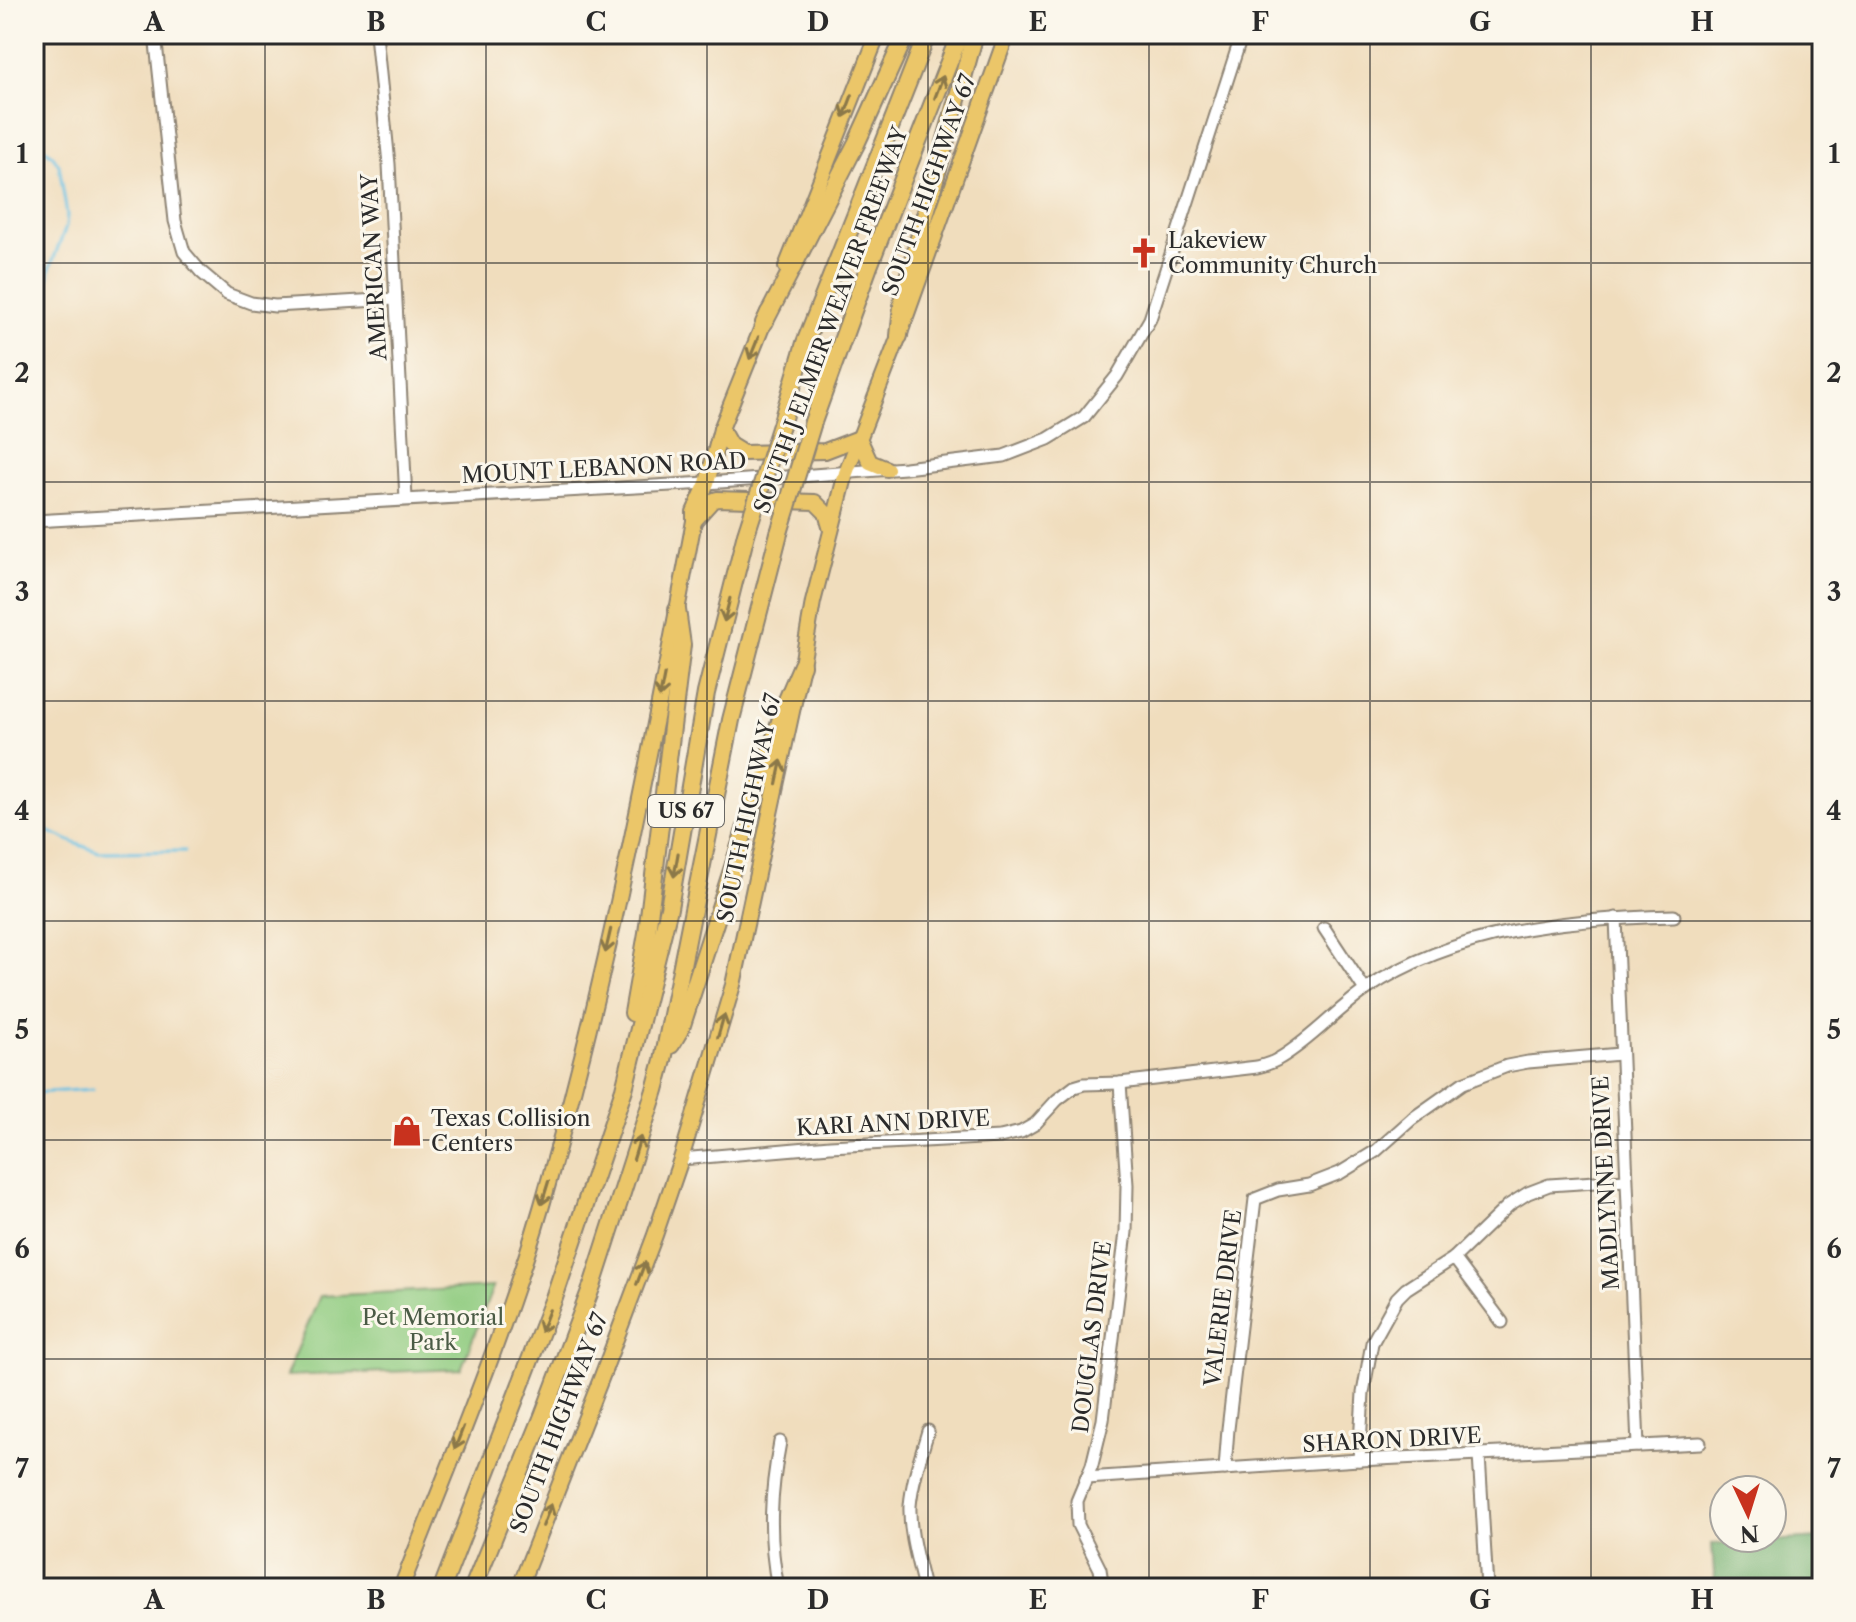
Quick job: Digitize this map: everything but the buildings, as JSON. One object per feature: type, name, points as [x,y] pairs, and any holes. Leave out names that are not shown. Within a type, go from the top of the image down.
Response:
[{"type":"highway","points":[[764,323],[856,144],[906,34]]},
{"type":"highway","name":"SOUTH J ELMER WEAVER FREEWAY","points":[[442,1588],[554,1298],[624,1089],[669,908],[706,693],[746,534],[805,343],[927,34]]},
{"type":"highway","name":"SOUTH J ELMER WEAVER FREEWAY","points":[[473,1588],[593,1283],[647,1117],[663,1060],[731,720],[779,533],[813,422],[869,266],[960,34]]},
{"type":"highway","points":[[899,336],[903,296],[975,34]]},
{"type":"highway","points":[[624,1089],[629,1032],[647,933],[681,658],[677,610]]},
{"type":"highway","points":[[663,1060],[681,1028],[787,700],[802,665]]},
{"type":"main road","points":[[401,1588],[508,1307],[548,1187],[630,845],[694,512],[707,483],[721,429],[878,34]]},
{"type":"main road","name":"SOUTH HIGHWAY 67","points":[[519,1588],[608,1361],[681,1159],[733,985],[813,602],[846,473],[899,336],[1007,34]]},
{"type":"main road","points":[[721,429],[730,445],[743,453],[825,451],[859,438],[870,462],[887,469]]},
{"type":"main road","points":[[694,521],[717,499],[815,502],[826,513],[831,531]]},
{"type":"street","points":[[155,34],[175,221],[184,252],[201,272],[227,294],[251,303],[275,306],[395,299]]},
{"type":"street","name":"AMERICAN WAY","points":[[376,34],[389,164],[406,499]]},
{"type":"street","name":"MOUNT LEBANON ROAD","points":[[34,521],[846,473],[1004,456],[1048,439],[1084,417],[1117,376],[1150,319],[1242,34]]},
{"type":"street","name":"KARI ANN DRIVE","points":[[681,1159],[830,1146],[1000,1137],[1021,1132],[1035,1124],[1074,1087],[1084,1084],[1120,1083],[1257,1067],[1279,1060],[1365,990],[1401,968],[1478,938],[1616,918],[1674,916]]},
{"type":"street","name":"MADLYNNE DRIVE","points":[[1616,918],[1638,1446]]},
{"type":"street","points":[[1324,928],[1365,990]]},
{"type":"street","name":"VALERIE DRIVE","points":[[1225,1469],[1255,1199],[1278,1190],[1309,1185],[1340,1173],[1376,1151],[1412,1119],[1463,1083],[1478,1077],[1528,1062],[1620,1054]]},
{"type":"street","name":"DOUGLAS DRIVE","points":[[1103,1588],[1100,1569],[1078,1525],[1077,1501],[1097,1451],[1103,1420],[1126,1232],[1127,1185],[1120,1083]]},
{"type":"street","points":[[1359,1460],[1363,1393],[1372,1343],[1397,1298],[1454,1258],[1509,1205],[1528,1193],[1549,1185],[1626,1180]]},
{"type":"street","points":[[1454,1258],[1502,1322]]},
{"type":"street","points":[[924,1588],[910,1507],[915,1475],[928,1431]]},
{"type":"street","points":[[778,1588],[771,1553],[770,1518],[780,1442]]},
{"type":"street","name":"SHARON DRIVE","points":[[1086,1478],[1359,1460],[1700,1443]]},
{"type":"street","points":[[1479,1455],[1487,1588]]},
{"type":"street","points":[[1637,1588],[1701,1585]]},
{"type":"green space","name":"Pet Memorial Park","points":[[493,1287],[461,1369],[286,1376],[320,1296]]},
{"type":"green space","points":[[1822,1538],[1822,1588],[1715,1588],[1713,1554],[1788,1554],[1788,1540]]},
{"type":"waterway","points":[[34,146],[40,145],[59,165],[67,215],[66,227],[50,268],[46,292],[34,298]]},
{"type":"waterway","points":[[34,825],[99,852],[185,851]]},
{"type":"waterway","points":[[34,1093],[93,1089]]},
{"type":"place","name":"Lakeview Community Church","points":[[1144,253]]},
{"type":"place","name":"Texas Collision Centers","points":[[407,1131]]}]
